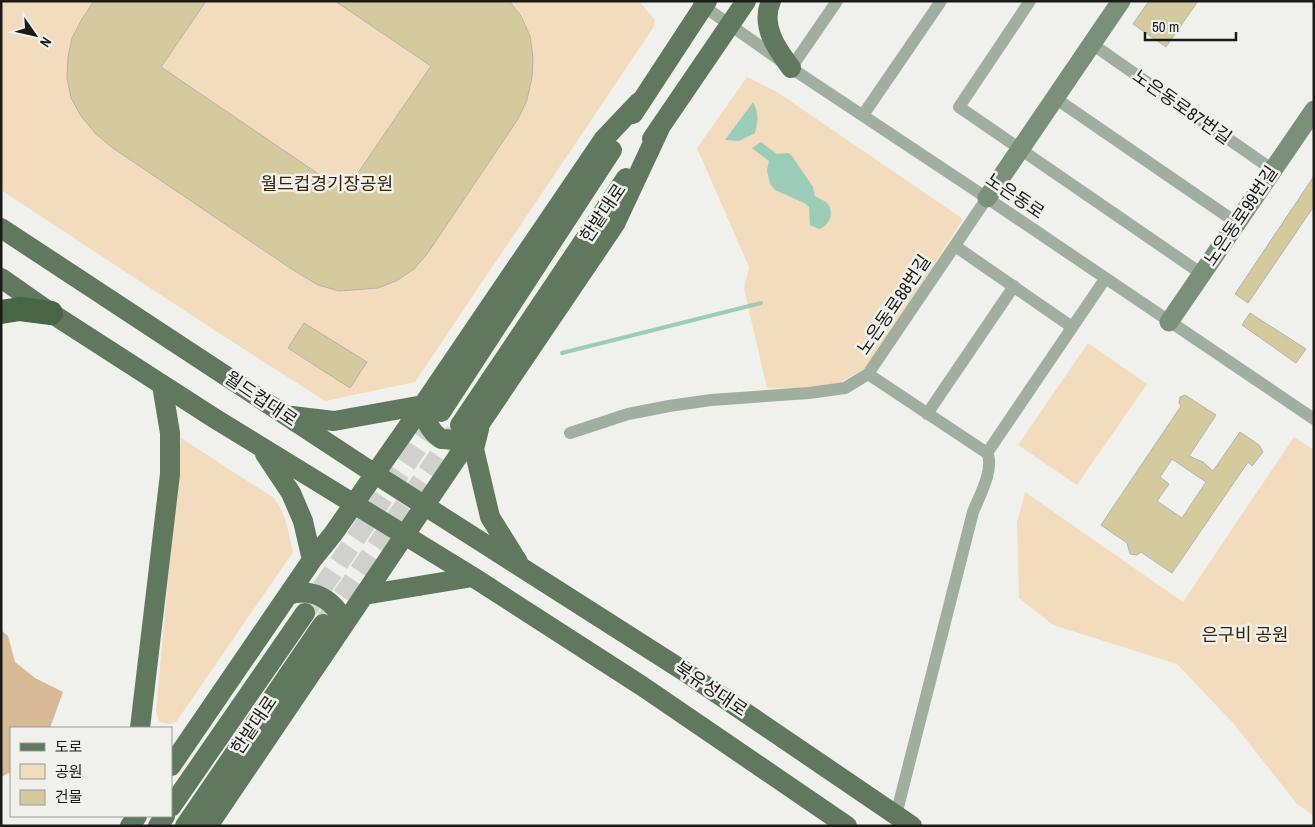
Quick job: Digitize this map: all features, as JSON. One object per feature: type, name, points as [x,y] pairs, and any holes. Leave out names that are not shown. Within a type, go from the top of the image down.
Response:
[{"type":"highway","points":[[1,312],[20,309],[51,313]]},
{"type":"main road","name":"한밭대로","points":[[208,826],[424,506],[472,425],[660,128],[746,1]]},
{"type":"main road","points":[[771,1],[767,16],[768,26],[778,51],[791,68]]},
{"type":"main road","name":"한밭대로","points":[[172,765],[312,560],[375,474],[432,409],[614,148],[639,102],[702,3]]},
{"type":"main road","name":"월드컵대로","points":[[1,228],[424,506],[522,568]]},
{"type":"main road","points":[[1,278],[51,313],[261,448],[473,577]]},
{"type":"main road","points":[[140,727],[170,474],[170,433],[162,385]]},
{"type":"main road","points":[[286,415],[334,421],[432,409]]},
{"type":"main road","points":[[432,409],[424,414],[429,426],[441,439],[462,440],[472,425]]},
{"type":"main road","points":[[472,425],[474,449],[490,517],[522,568]]},
{"type":"main road","points":[[261,448],[292,494],[303,521],[312,560]]},
{"type":"main road","name":"북유성대로","points":[[522,568],[687,673],[904,820]]},
{"type":"main road","points":[[364,595],[473,577]]},
{"type":"main road","name":"북유성대로","points":[[473,577],[642,686],[847,826]]},
{"type":"main road","points":[[288,595],[302,592],[318,595],[326,599],[337,609],[344,623]]},
{"type":"main road","name":"한밭대로","points":[[172,806],[305,612]]},
{"type":"main road","name":"한밭대로","points":[[185,826],[323,624]]},
{"type":"street","points":[[791,68],[837,1]]},
{"type":"street","points":[[863,115],[941,1]]},
{"type":"street","points":[[1030,1],[959,107],[1202,274]]},
{"type":"street","points":[[987,198],[1121,1]]},
{"type":"street","name":"노은동로","points":[[702,3],[791,68],[987,198],[1314,420]]},
{"type":"street","name":"노은동로87번길","points":[[1092,44],[1273,170]]},
{"type":"street","points":[[1055,98],[1237,223]]},
{"type":"street","name":"노은동로99번길","points":[[1169,322],[1314,110]]},
{"type":"street","name":"노은동로88번길","points":[[987,198],[868,374],[987,454]]},
{"type":"street","name":"노은동로88번길","points":[[955,246],[1072,327]]},
{"type":"street","points":[[987,454],[1105,279]]},
{"type":"street","points":[[927,414],[1014,286]]},
{"type":"street","points":[[570,433],[628,414],[670,406],[711,400],[809,394],[845,388],[868,374]]},
{"type":"street","name":"북유성대로","points":[[904,820],[973,512],[990,468],[990,458],[987,454]]},
{"type":"green space","name":"월드컵경기장공원","points":[[1,1],[639,1],[655,20],[653,28],[415,382],[325,401],[1,190]]},
{"type":"green space","points":[[747,77],[777,92],[963,219],[870,365],[838,384],[804,389],[767,388],[744,289],[749,267],[697,148]]},
{"type":"green space","points":[[1088,343],[1147,384],[1077,485],[1018,445]]},
{"type":"green space","name":"은구비 공원","points":[[1294,437],[1314,450],[1314,816],[1297,804],[1233,723],[1177,664],[1053,625],[1019,598],[1017,522],[1025,492],[1183,602]]},
{"type":"green space","points":[[181,438],[274,498],[284,517],[293,552],[176,722],[167,724],[159,721],[156,711]]},
{"type":"shaded area","points":[[753,102],[757,117],[755,133],[739,141],[725,140]]},
{"type":"shaded area","points":[[761,142],[777,154],[788,153],[792,156],[813,187],[815,196],[829,205],[831,213],[829,221],[823,227],[819,229],[810,225],[809,207],[775,190],[770,184],[767,170],[769,161],[752,148]]},
{"type":"shaded area","points":[[1,630],[8,636],[15,662],[35,678],[63,692],[50,727],[10,727],[10,772],[1,777]]},
{"type":"building","points":[[94,1],[206,1],[161,67],[345,192],[431,66],[335,1],[509,1],[521,16],[530,36],[533,57],[532,77],[527,100],[518,119],[427,254],[414,269],[396,281],[378,288],[339,291],[318,285],[290,268],[110,146],[95,133],[81,116],[71,98],[67,78],[68,57],[72,38]]},
{"type":"building","points":[[1149,1],[1198,1],[1166,47],[1133,24]]},
{"type":"building","points":[[1314,176],[1314,206],[1248,303],[1235,294]]},
{"type":"building","points":[[1250,313],[1306,349],[1296,363],[1242,325]]},
{"type":"building","points":[[304,323],[367,362],[350,388],[288,348]]},
{"type":"building","points":[[1185,395],[1216,415],[1189,456],[1203,462],[1213,471],[1240,432],[1259,445],[1263,452],[1252,466],[1248,462],[1172,573],[1141,552],[1137,555],[1130,554],[1127,543],[1101,525],[1181,406],[1179,403],[1180,397]],"holes":[[[1172,459],[1206,482],[1182,518],[1157,501],[1169,484],[1160,477]]]},
{"type":"waterway","points":[[562,353],[761,303]]},
{"type":"tunnel","points":[[305,613],[440,414]]},
{"type":"tunnel","points":[[325,621],[458,428]]}]
